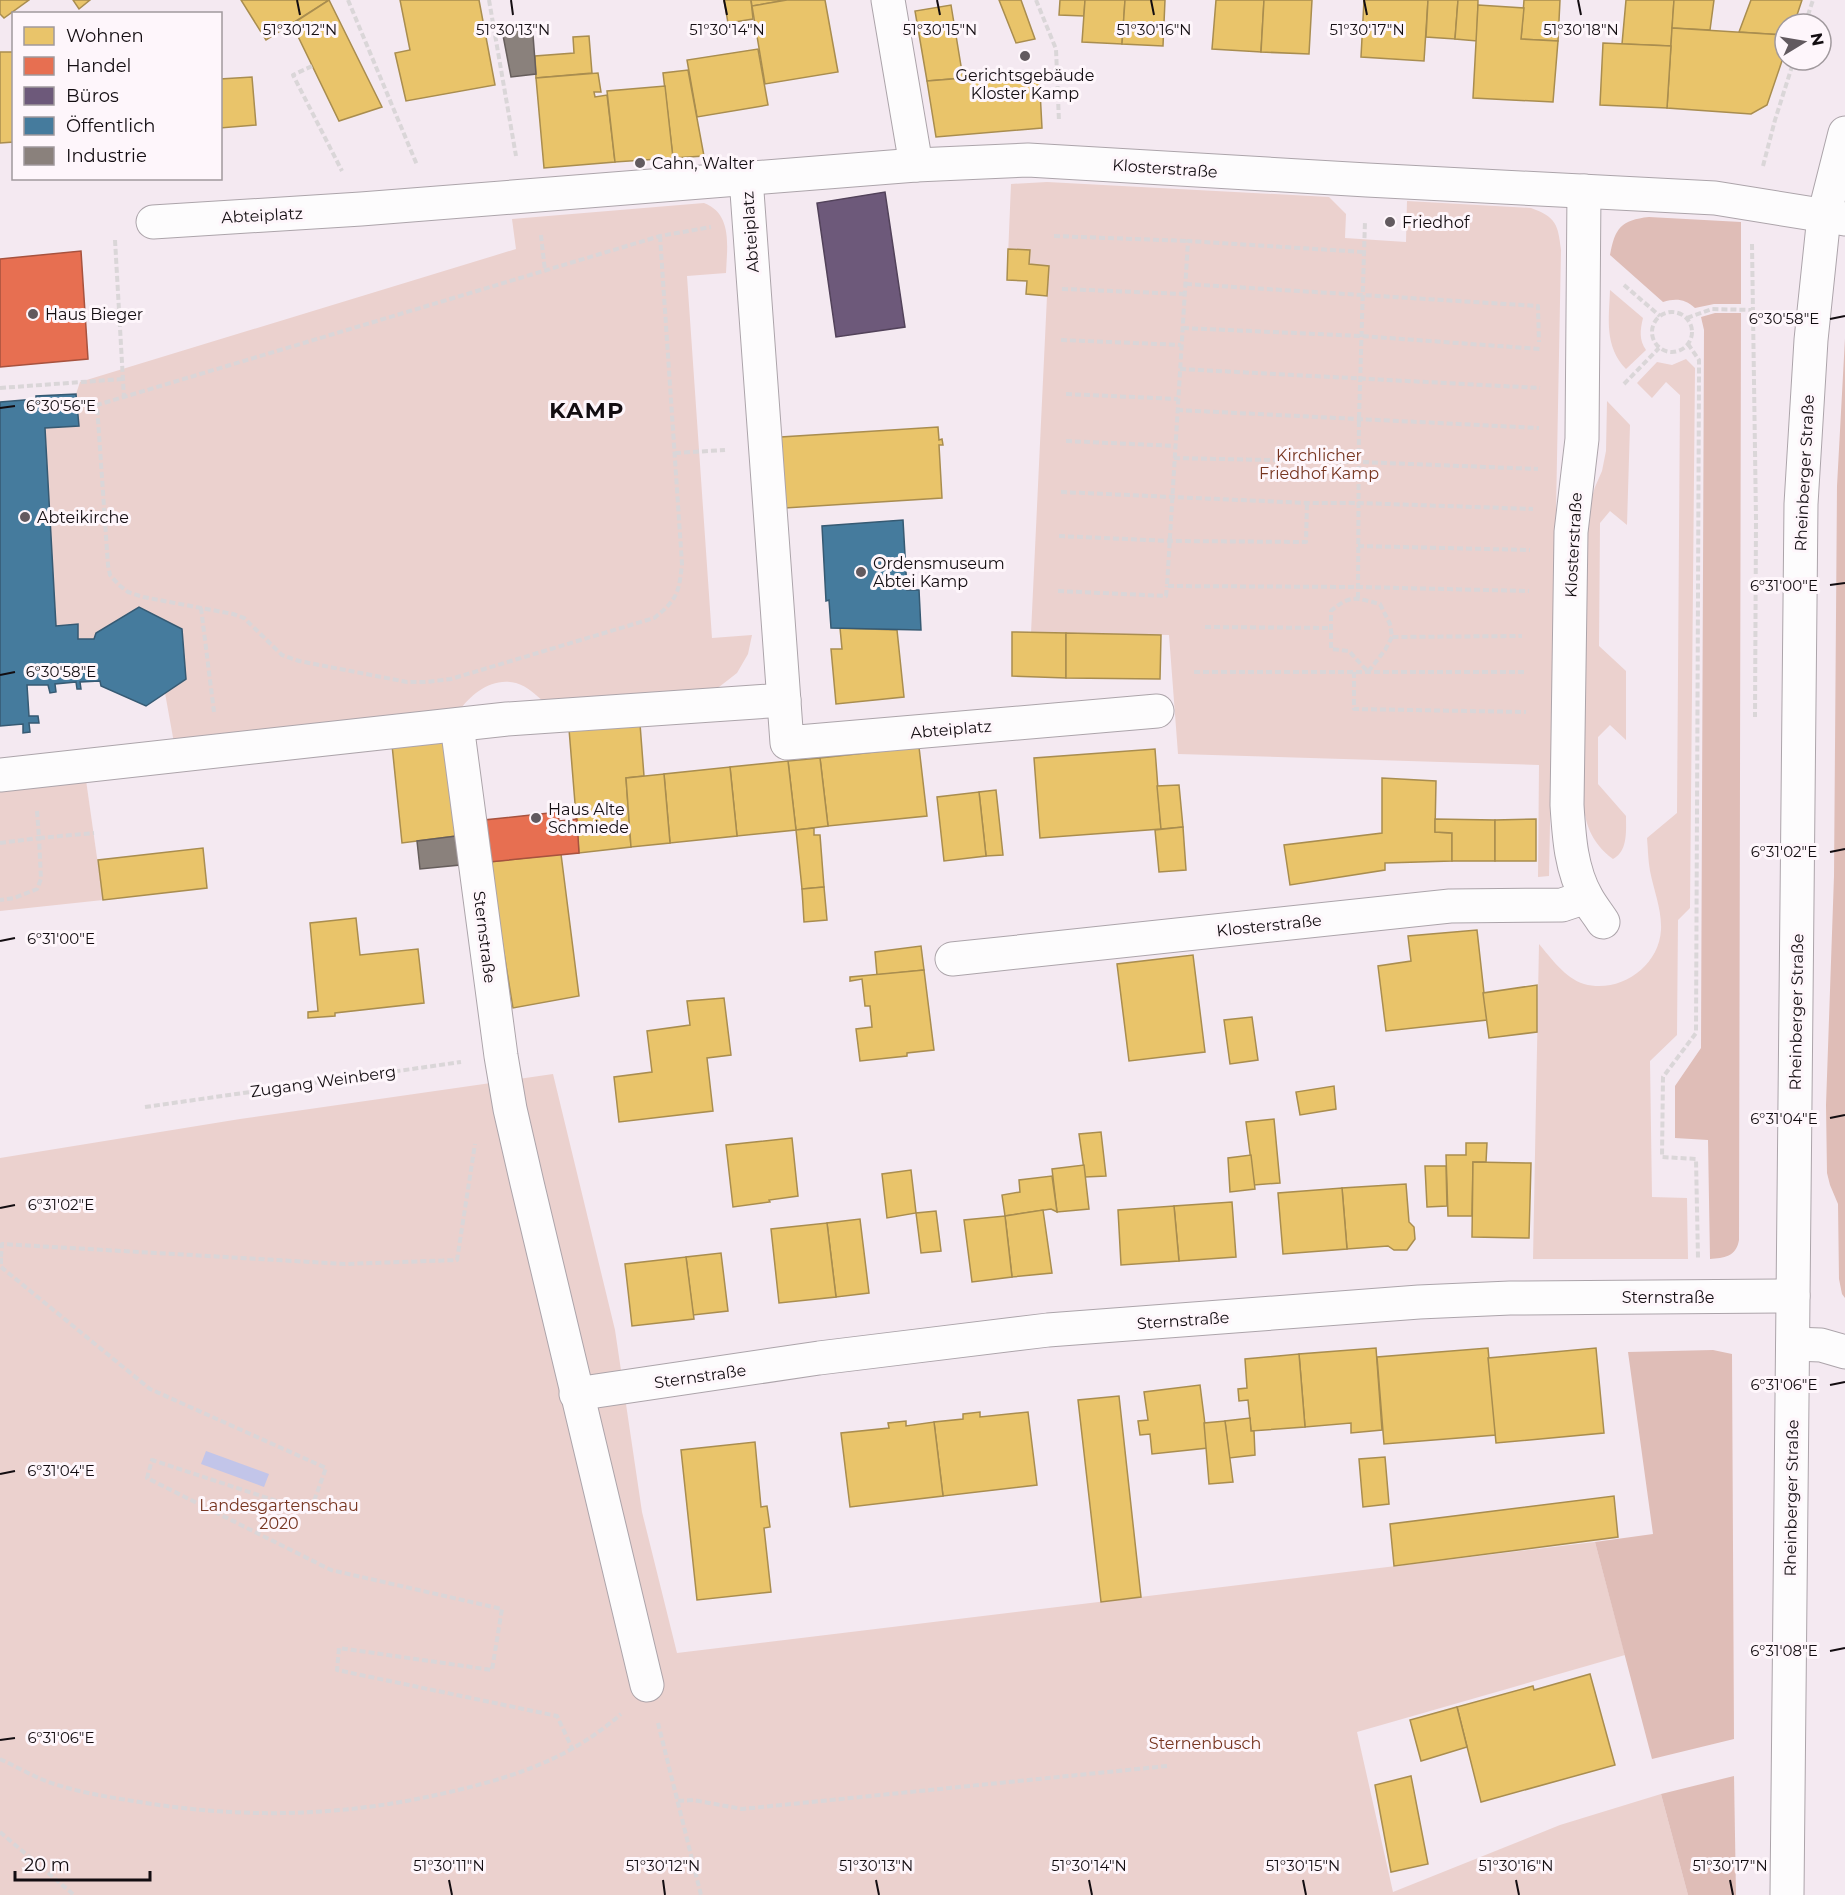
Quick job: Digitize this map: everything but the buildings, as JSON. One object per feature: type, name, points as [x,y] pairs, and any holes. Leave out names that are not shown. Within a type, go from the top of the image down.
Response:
[{"type":"street","points":[[888,0],[916,165]]},
{"type":"street","name":"Rheinberger Straße","points":[[1787,1895],[1801,504],[1811,340],[1835,217],[1845,133]]},
{"type":"street","name":"Klosterstraße","points":[[746,178],[916,165],[1028,160],[1061,161],[1714,198],[1835,217]]},
{"type":"street","name":"Abteiplatz","points":[[153,222],[523,197],[746,178],[787,743],[1157,711]]},
{"type":"street","name":"Klosterstraße","points":[[952,959],[1440,907],[1562,905],[1595,910],[1576,873],[1569,840],[1567,805],[1571,532],[1582,439],[1584,191]]},
{"type":"street","points":[[0,776],[507,719],[784,700]]},
{"type":"street","name":"Sternstraße","points":[[457,725],[510,1109],[647,1685]]},
{"type":"street","name":"Sternstraße","points":[[576,1394],[819,1358],[1048,1330],[1419,1302],[1510,1298],[1793,1296]]},
{"type":"street","points":[[1793,1344],[1821,1345],[1845,1352]]},
{"type":"path","points":[[348,0],[432,203]]},
{"type":"path","points":[[489,0],[523,197]]},
{"type":"path","points":[[1036,0],[1056,50],[1061,161]]},
{"type":"path","points":[[312,66],[293,75],[361,209]]},
{"type":"path","points":[[1756,205],[1764,161],[1790,72]]},
{"type":"path","points":[[1358,598],[1359,418],[1367,180]]},
{"type":"path","points":[[77,409],[124,398],[660,236],[703,227],[750,224]]},
{"type":"path","points":[[115,229],[124,398]]},
{"type":"path","points":[[97,405],[108,565],[110,575],[128,592],[244,618],[282,655],[299,661],[407,682],[451,679],[654,618],[670,605],[680,586],[682,564],[660,236]]},
{"type":"path","points":[[1054,236],[1188,241],[1363,252]]},
{"type":"path","points":[[1058,591],[1166,596],[1188,241]]},
{"type":"path","points":[[1186,284],[1538,306],[1540,359]]},
{"type":"path","points":[[1062,289],[1185,294]]},
{"type":"path","points":[[1687,318],[1712,309],[1752,310]]},
{"type":"path","points":[[1665,312],[1677,312],[1687,318],[1692,327],[1692,337],[1688,344],[1678,352],[1669,352],[1659,348],[1653,340],[1651,330],[1654,321],[1665,312]]},
{"type":"path","points":[[1183,328],[1361,336],[1540,349]]},
{"type":"path","points":[[1060,340],[1181,345]]},
{"type":"path","points":[[1688,344],[1699,360],[1696,1033],[1663,1077],[1662,1157],[1696,1159],[1699,1297]]},
{"type":"path","points":[[1620,388],[1659,348]]},
{"type":"path","points":[[1180,369],[1540,388]]},
{"type":"path","points":[[0,388],[123,379]]},
{"type":"path","points":[[1539,398],[1540,379]]},
{"type":"path","points":[[1066,394],[1178,399]]},
{"type":"path","points":[[1177,410],[1539,428]]},
{"type":"path","points":[[1539,418],[1539,438]]},
{"type":"path","points":[[1066,441],[1176,446]]},
{"type":"path","points":[[675,453],[766,448]]},
{"type":"path","points":[[1174,458],[1539,469]]},
{"type":"path","points":[[1538,479],[1539,458]]},
{"type":"path","points":[[1061,492],[1307,503],[1537,509]]},
{"type":"path","points":[[1059,536],[1170,541],[1306,542],[1307,503]]},
{"type":"path","points":[[1358,546],[1537,550]]},
{"type":"path","points":[[1167,586],[1537,591]]},
{"type":"path","points":[[1358,598],[1380,604],[1390,624],[1392,637],[1368,672],[1349,651],[1331,649],[1331,611],[1344,600],[1358,598]]},
{"type":"path","points":[[201,608],[219,751]]},
{"type":"path","points":[[1205,627],[1331,627]]},
{"type":"path","points":[[1392,637],[1522,636]]},
{"type":"path","points":[[1194,672],[1524,672]]},
{"type":"path","points":[[1354,672],[1354,709],[1526,712]]},
{"type":"path","points":[[0,900],[14,898],[37,889],[41,879],[33,772]]},
{"type":"path","points":[[0,843],[94,833]]},
{"type":"path","name":"Zugang Weinberg","points":[[146,1107],[501,1056]]},
{"type":"path","points":[[510,1109],[485,1115],[479,1122],[457,1260],[345,1264],[2,1244],[1,1267],[150,1389],[326,1468],[310,1512],[152,1460],[147,1478],[331,1570],[502,1609],[492,1670],[339,1648],[337,1670],[558,1716],[573,1750]]},
{"type":"path","points":[[0,1759],[42,1780],[100,1795],[165,1806],[232,1814],[311,1814],[372,1808],[426,1798],[513,1776],[573,1750],[604,1729],[635,1702],[647,1685]]},
{"type":"path","points":[[647,1685],[701,1895]]},
{"type":"path","points":[[678,1801],[693,1800],[742,1809],[1167,1766]]},
{"type":"path","points":[[0,1832],[74,1895]]},
{"type":"green space","name":"Kirchlicher Friedhof Kamp","points":[[1047,182],[1329,197],[1346,214],[1345,238],[1406,242],[1407,201],[1531,208],[1551,218],[1559,234],[1561,250],[1549,876],[1538,877],[1539,765],[1178,754],[1169,635],[1031,633],[1047,296],[1026,294],[1027,281],[1007,280],[1011,184]]},
{"type":"green space","points":[[704,203],[720,215],[724,223],[727,242],[726,273],[687,276],[712,638],[752,635],[748,654],[737,673],[719,687],[691,692],[544,702],[520,684],[499,682],[476,693],[459,711],[174,743],[165,693],[186,679],[182,629],[139,607],[94,639],[78,639],[77,624],[56,626],[45,428],[79,426],[76,394],[80,382],[516,249],[512,219]]},
{"type":"green space","points":[[1610,290],[1643,318],[1641,335],[1646,350],[1626,369],[1611,342],[1609,332]]},
{"type":"green space","points":[[1686,359],[1695,368],[1690,908],[1678,920],[1677,1035],[1650,1061],[1652,1197],[1687,1198],[1688,1259],[1533,1259],[1539,944],[1571,977],[1584,984],[1597,986],[1611,985],[1635,975],[1645,966],[1659,943],[1661,923],[1649,867],[1647,838],[1677,813],[1680,395],[1666,382],[1652,398],[1637,383],[1657,362],[1672,365]]},
{"type":"green space","points":[[1607,401],[1630,425],[1627,525],[1610,511],[1600,523],[1599,646],[1626,671],[1626,740],[1610,725],[1598,737],[1598,784],[1626,816],[1624,846],[1613,859],[1599,846],[1590,831],[1583,797],[1585,533],[1588,509],[1602,471],[1606,451]]},
{"type":"green space","points":[[84,766],[103,900],[0,911],[0,775]]},
{"type":"green space","points":[[553,1074],[615,1330],[642,1512],[677,1653],[1595,1542],[1625,1655],[1357,1732],[1393,1892],[1560,1825],[1661,1794],[1688,1895],[0,1895],[0,1158],[240,1119]]},
{"type":"shaded area","points":[[1649,217],[1741,222],[1741,304],[1714,304],[1695,308],[1680,300],[1663,302],[1610,255],[1614,238],[1621,227],[1632,220]]},
{"type":"shaded area","points":[[1715,313],[1741,313],[1739,1240],[1735,1250],[1729,1255],[1710,1259],[1708,1140],[1675,1138],[1675,1086],[1701,1048],[1704,330],[1701,317]]},
{"type":"shaded area","points":[[1845,338],[1845,1298],[1839,1279],[1838,1204],[1827,1173],[1826,1105],[1834,876],[1837,486]]},
{"type":"shaded area","points":[[1713,1350],[1732,1354],[1734,1739],[1652,1759],[1595,1542],[1653,1534],[1628,1352]]},
{"type":"shaded area","points":[[1734,1776],[1736,1895],[1688,1895],[1661,1794]]},
{"type":"water","points":[[206,1451],[269,1474],[264,1487],[201,1464]]},
{"type":"place","name":"Gerichtsgebäude Kloster Kamp","points":[[1025,56]]},
{"type":"place","name":"Cahn, Walter","points":[[640,163]]},
{"type":"place","name":"Friedhof","points":[[1390,222]]},
{"type":"place","name":"Haus Bieger","points":[[33,314]]},
{"type":"place","name":"Abteikirche","points":[[25,517]]},
{"type":"place","name":"Ordensmuseum Abtei Kamp","points":[[861,572]]},
{"type":"place","name":"Haus Alte Schmiede","points":[[536,818]]},
{"type":"district","name":"KAMP","points":[[587,410]]},
{"type":"park label","name":"Landesgartenschau 2020","points":[[279,1514]]},
{"type":"park label","name":"Sternenbusch","points":[[1205,1743]]}]
